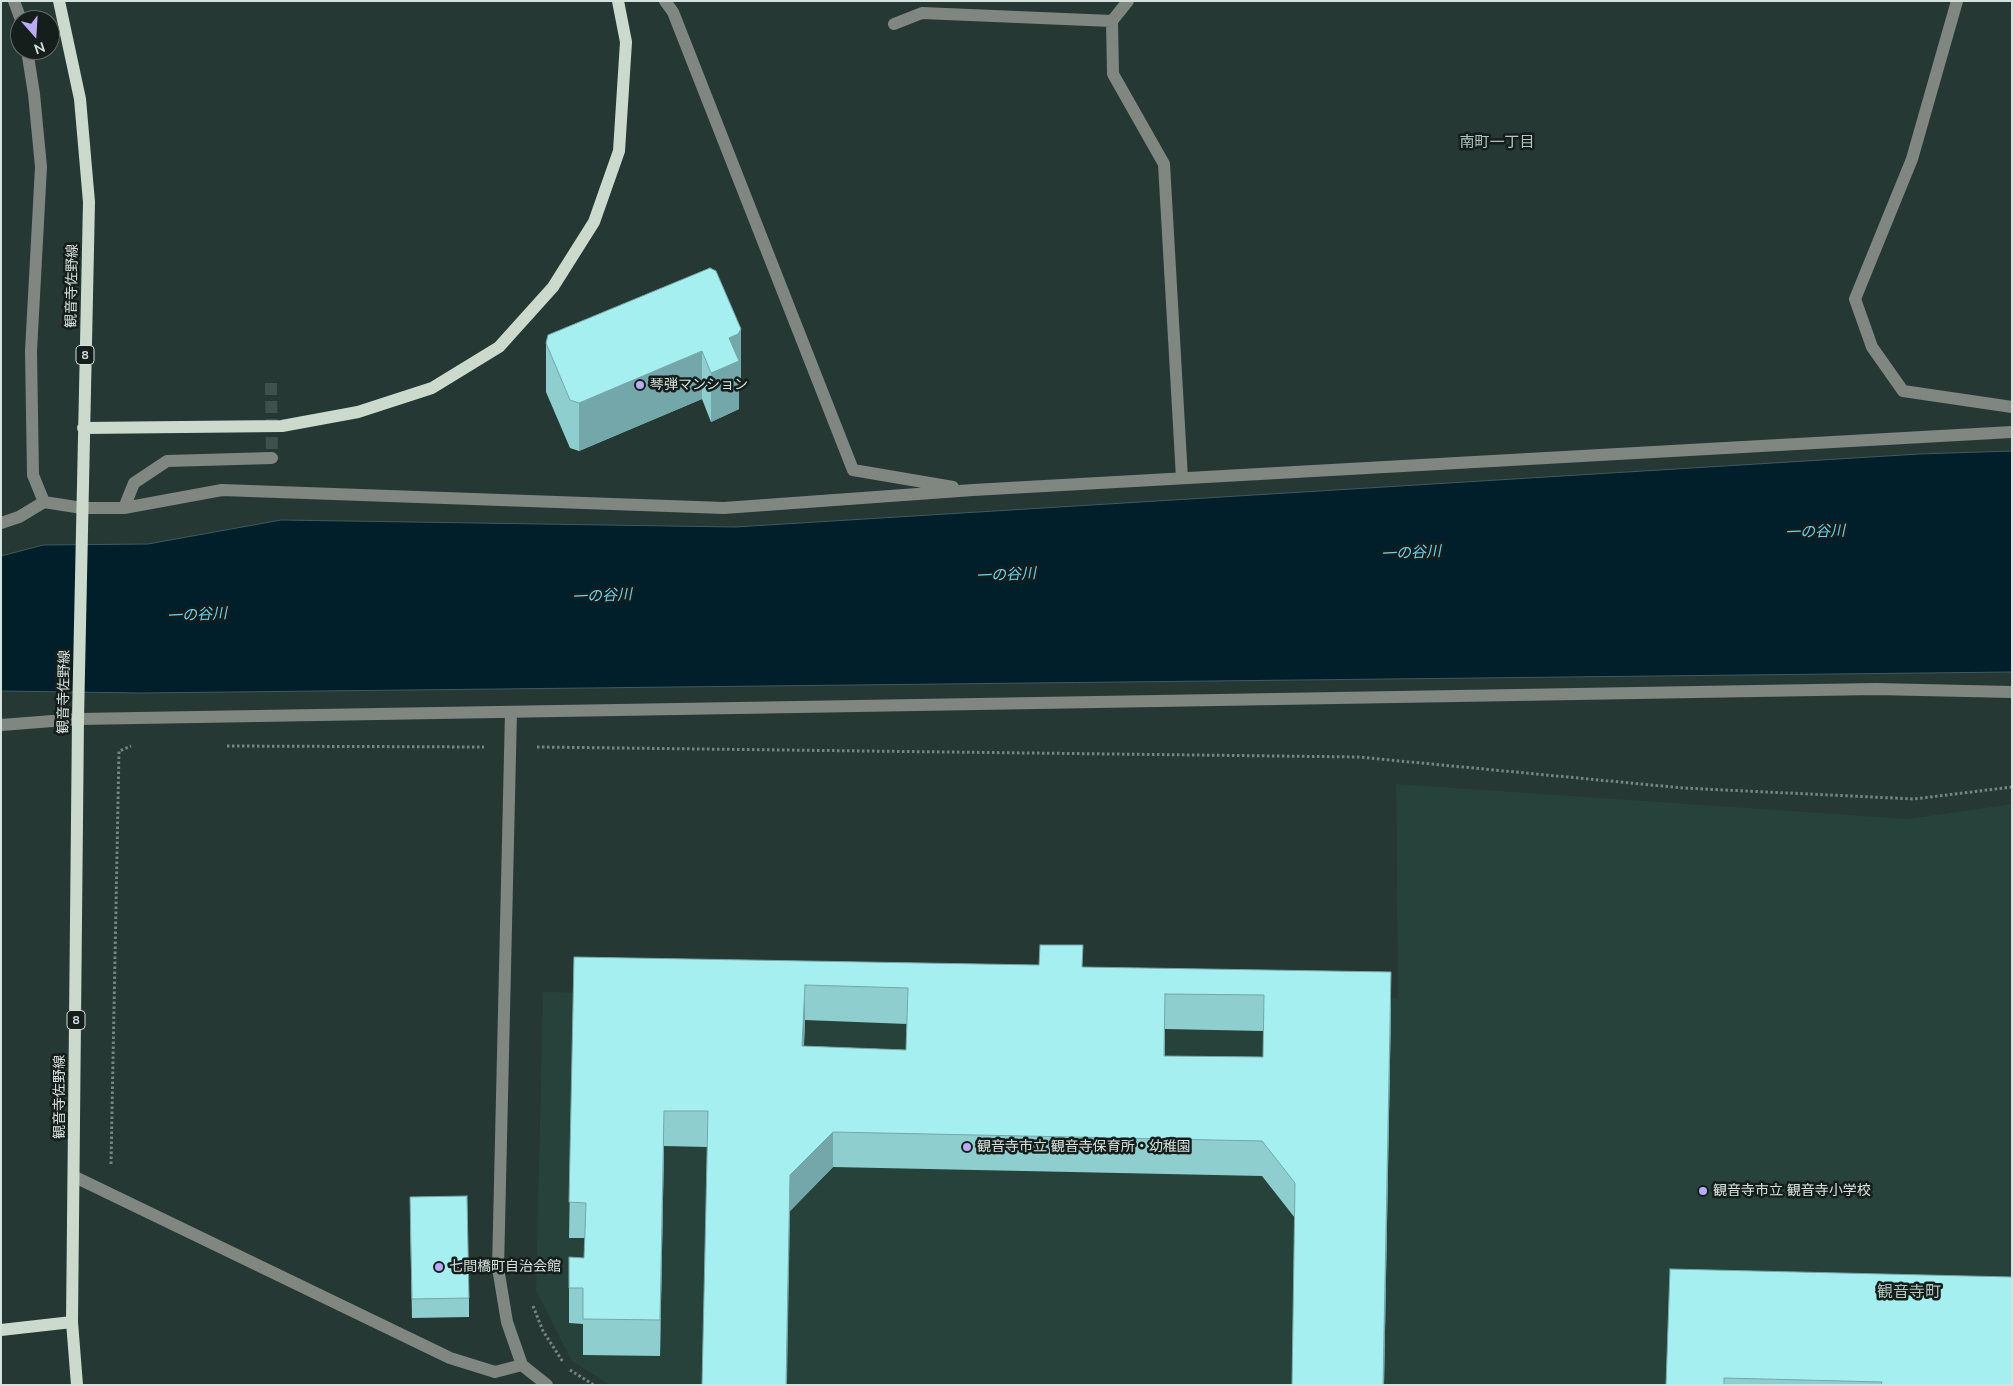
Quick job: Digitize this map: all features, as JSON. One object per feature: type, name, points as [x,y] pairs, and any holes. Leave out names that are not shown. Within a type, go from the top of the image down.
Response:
[{"type":"main road","name":"観音寺佐野線","points":[[59,1],[80,99],[89,202],[78,719],[75,1177],[72,1322],[77,1385]]},
{"type":"main road","points":[[83,428],[282,426],[358,412],[432,388],[499,346],[553,288],[594,222],[616,160],[619,151],[626,42],[618,1]]},
{"type":"main road","points":[[1,1330],[72,1322]]},
{"type":"street","points":[[665,1],[673,12],[853,470],[973,490]]},
{"type":"street","points":[[1128,1],[1112,21],[1113,74],[1164,164],[1182,478]]},
{"type":"street","points":[[1957,1],[1912,159],[1855,299],[1872,347],[1903,390],[2012,407]]},
{"type":"street","points":[[894,24],[922,13],[1112,21]]},
{"type":"street","points":[[29,60],[41,167],[31,351],[33,475],[44,502]]},
{"type":"street","points":[[1,523],[19,517],[44,502],[82,508],[124,508],[222,490],[724,508],[973,490],[2012,432]]},
{"type":"street","points":[[124,508],[134,483],[168,461],[272,458]]},
{"type":"street","points":[[1,725],[78,719],[1876,688],[2012,692]]},
{"type":"street","points":[[511,712],[498,1268],[507,1322],[522,1365],[547,1385]]},
{"type":"street","points":[[75,1177],[450,1358],[495,1372],[522,1365]]},
{"type":"path","points":[[111,1172],[119,751],[133,745]]},
{"type":"path","points":[[222,746],[536,746],[1358,757],[1683,788],[1914,799],[2012,787]]},
{"type":"path","points":[[536,746],[536,756]]},
{"type":"path","points":[[530,1297],[543,1332],[567,1368],[594,1385]]},
{"type":"shaded area","points":[[1396,784],[1908,819],[2012,804],[2012,1385],[610,1385],[572,1361],[536,1291],[543,992],[1082,1002],[1398,998]]},
{"type":"water","name":"一の谷川","points":[[2012,451],[2012,672],[141,693],[1,691],[1,556],[43,545],[148,544],[281,520],[735,527],[1919,454]]},
{"type":"building","points":[[710,268],[716,271],[741,329],[738,334],[729,338],[739,361],[711,373],[702,351],[579,403],[570,400],[546,343],[548,335]]},
{"type":"building","points":[[1040,945],[1083,945],[1082,967],[1391,972],[1383,1385],[1292,1385],[1295,1183],[1262,1141],[833,1132],[790,1175],[786,1385],[702,1385],[708,1111],[664,1111],[660,1320],[583,1319],[583,1288],[569,1288],[569,1257],[584,1258],[586,1203],[569,1202],[574,957],[1039,965]],"holes":[[[805,985],[908,988],[906,1050],[802,1046]],[[1165,994],[1264,995],[1263,1057],[1164,1056]]]},
{"type":"building","name":"七間橋町自治会館","points":[[467,1196],[469,1298],[412,1299],[410,1197]]},
{"type":"building","points":[[1670,1269],[2012,1277],[2012,1385],[1881,1385],[1882,1382],[1724,1378],[1724,1385],[1666,1385]]},
{"type":"tunnel","points":[[271,383],[272,458]]},
{"type":"place","name":"琴弾マンション","points":[[640,385]]},
{"type":"place","name":"観音寺市立 観音寺保育所・幼稚園","points":[[967,1147]]},
{"type":"place","name":"観音寺市立 観音寺小学校","points":[[1703,1191]]},
{"type":"place","name":"七間橋町自治会館","points":[[439,1267]]},
{"type":"district","name":"南町一丁目","points":[[1497,142]]},
{"type":"district","name":"観音寺町","points":[[1909,1292]]}]
